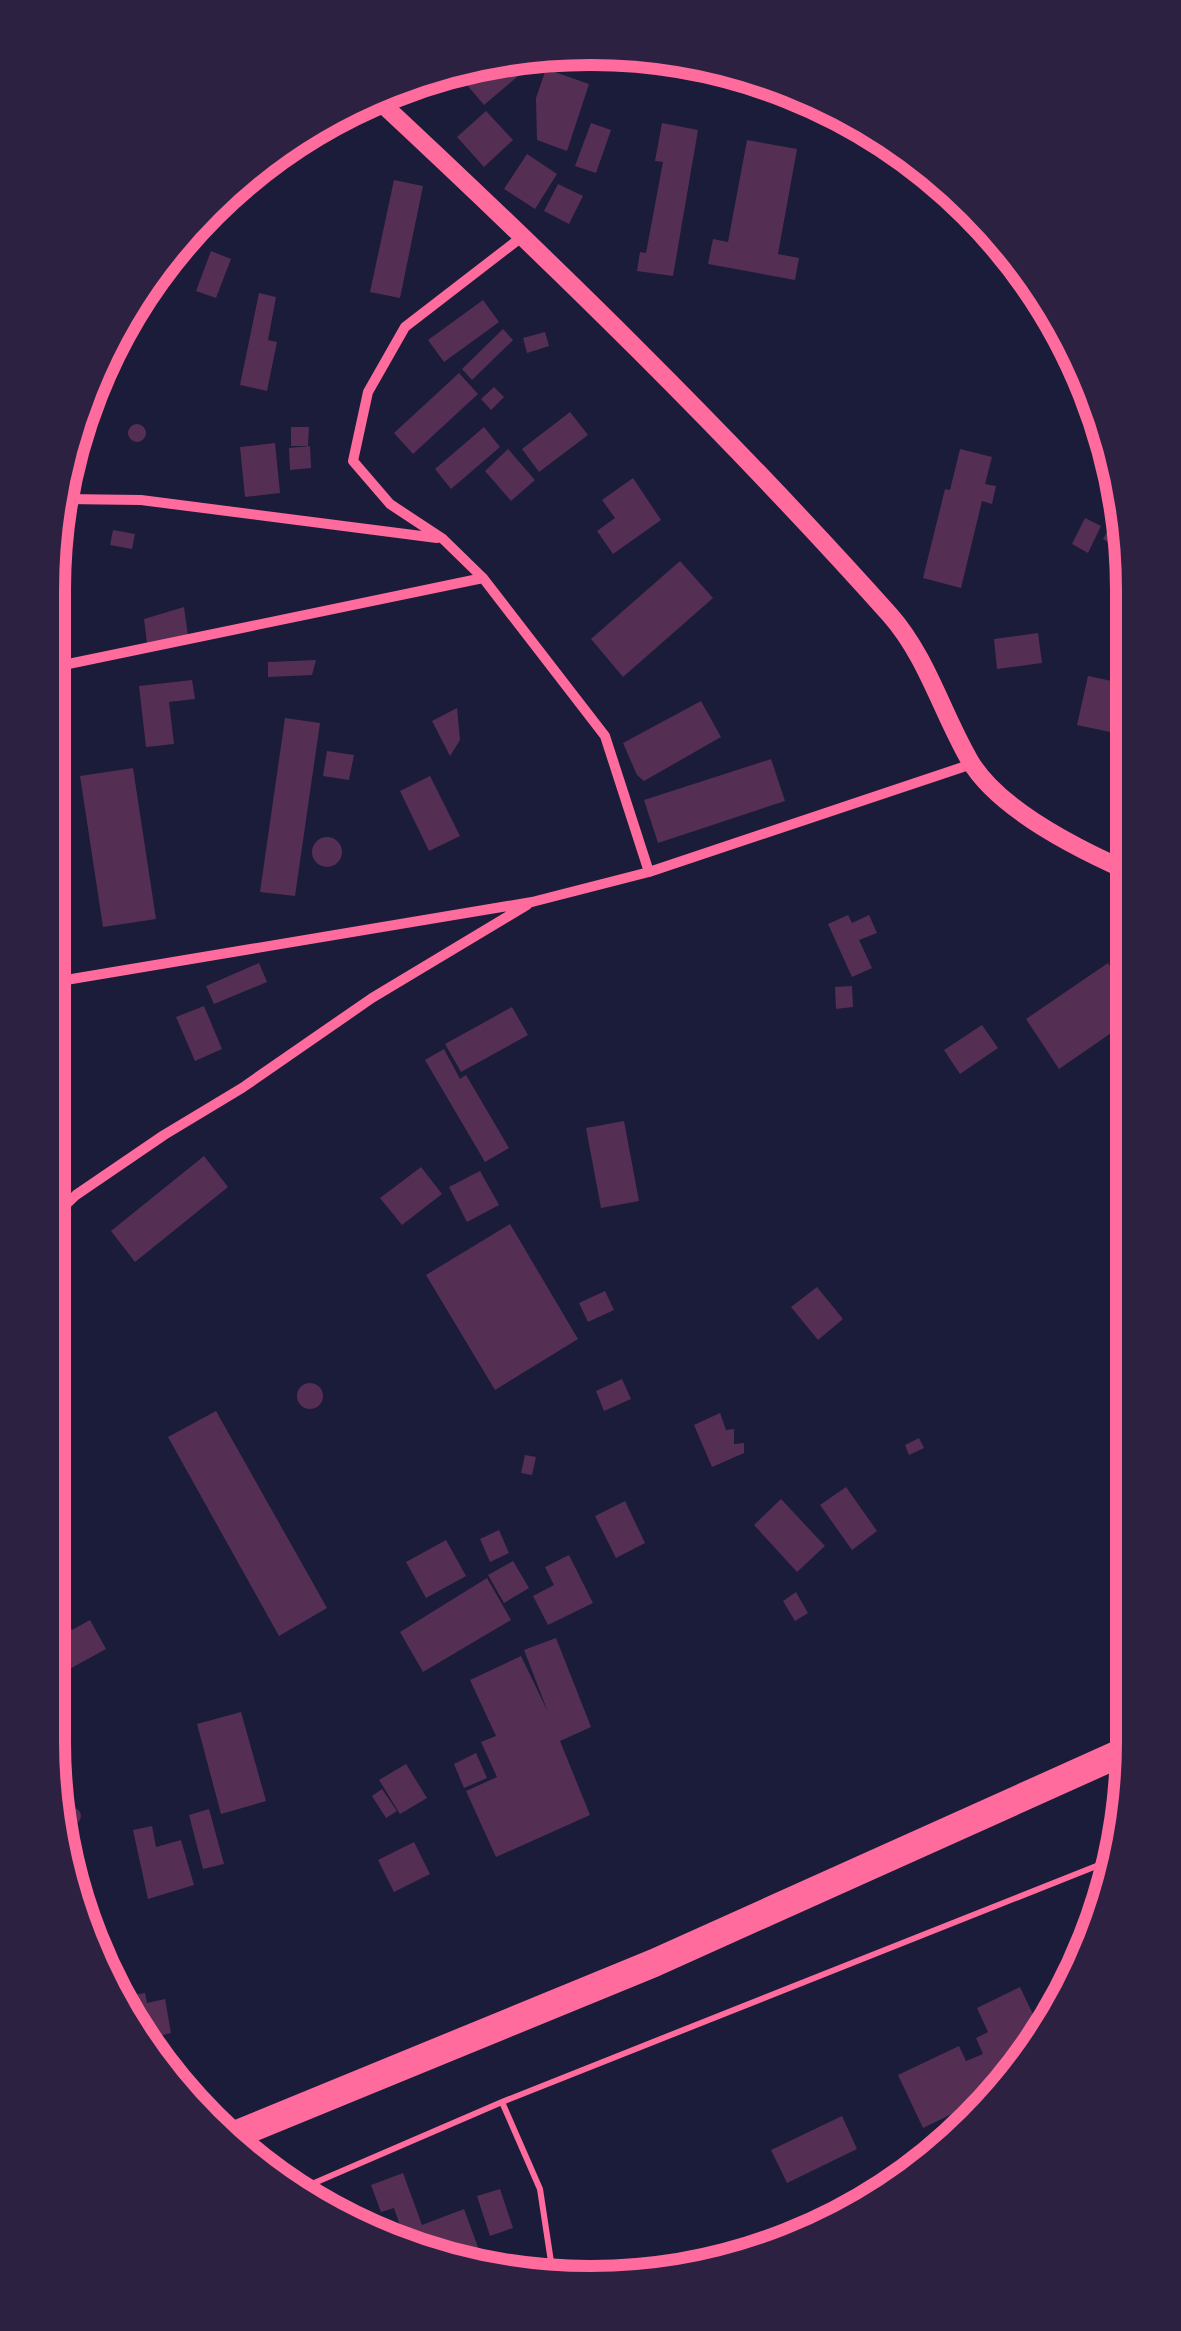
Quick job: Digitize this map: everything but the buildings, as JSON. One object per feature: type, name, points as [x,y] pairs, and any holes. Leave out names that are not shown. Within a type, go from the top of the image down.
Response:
[{"type":"highway","points":[[241,2133],[654,1962],[1116,1755]]},
{"type":"street","points":[[385,107],[524,236],[709,422],[894,619],[934,685],[972,764],[1021,812],[1075,848],[1116,866]]},
{"type":"street","points":[[524,236],[405,327],[368,392],[353,461],[390,504],[444,539],[483,578],[605,736],[649,872]]},
{"type":"street","points":[[73,499],[141,500],[444,539]]},
{"type":"street","points":[[65,664],[483,578]]},
{"type":"street","points":[[65,981],[532,902],[649,872],[972,764]]},
{"type":"street","points":[[65,1206],[164,1135],[242,1088],[372,998],[532,902]]},
{"type":"path","points":[[311,2185],[502,2102],[1101,1866]]},
{"type":"path","points":[[502,2102],[540,2189],[551,2265]]}]
